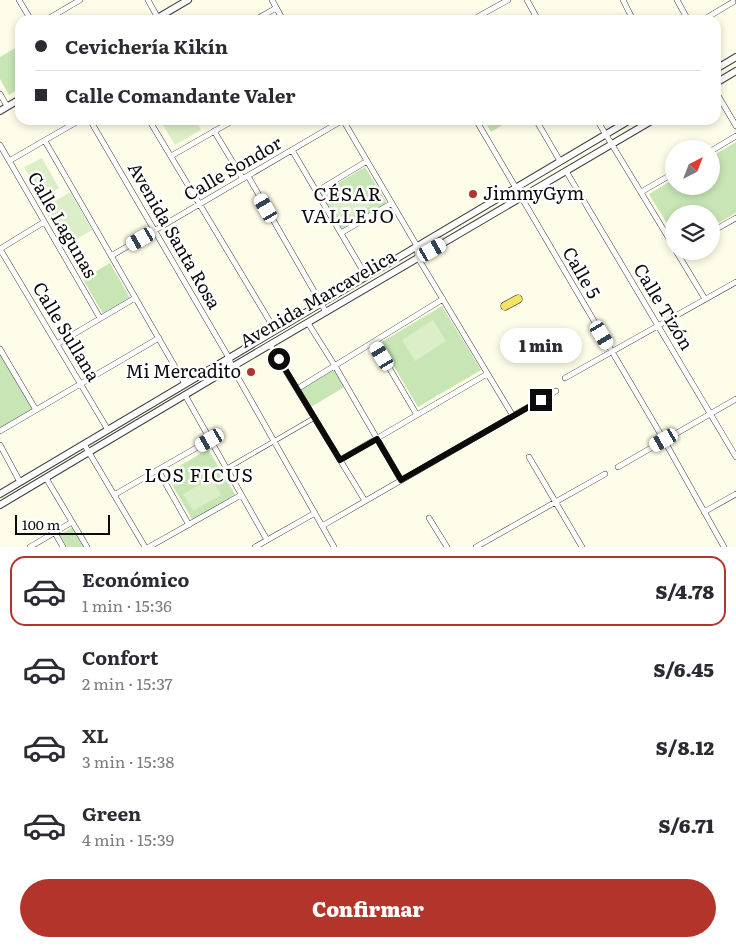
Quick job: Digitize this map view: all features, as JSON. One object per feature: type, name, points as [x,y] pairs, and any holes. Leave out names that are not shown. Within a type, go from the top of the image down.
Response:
[{"type":"main road","points":[[505,306],[518,299]]},
{"type":"street","points":[[19,0],[28,15]]},
{"type":"street","points":[[54,15],[79,0]]},
{"type":"street","points":[[148,0],[155,15]]},
{"type":"street","points":[[164,15],[188,0]]},
{"type":"street","points":[[272,0],[281,15]]},
{"type":"street","points":[[482,15],[508,0]]},
{"type":"street","points":[[527,0],[535,15]]},
{"type":"street","points":[[623,0],[630,15]]},
{"type":"street","points":[[677,0],[685,15]]},
{"type":"street","points":[[712,15],[734,3]]},
{"type":"street","points":[[264,15],[276,8]]},
{"type":"street","points":[[721,66],[736,58]]},
{"type":"street","points":[[721,80],[736,71]]},
{"type":"street","points":[[0,94],[7,106]]},
{"type":"street","points":[[721,100],[736,126]]},
{"type":"street","points":[[0,111],[15,102]]},
{"type":"street","points":[[9,161],[72,125]]},
{"type":"street","name":"Avenida Santa Rosa","points":[[93,125],[229,358],[232,367],[273,441],[334,547]]},
{"type":"street","points":[[152,125],[275,330]]},
{"type":"street","points":[[171,156],[226,125]]},
{"type":"street","name":"Calle Sondor","points":[[111,256],[334,125]]},
{"type":"street","points":[[346,125],[417,246],[418,258],[512,416]]},
{"type":"street","name":"Calle 5","points":[[479,125],[664,440],[724,547]]},
{"type":"street","points":[[539,125],[560,161]]},
{"type":"street","points":[[600,125],[665,232]]},
{"type":"street","name":"Avenida Marcavelica","points":[[0,494],[621,125]]},
{"type":"street","name":"Avenida Marcavelica","points":[[0,505],[644,125]]},
{"type":"street","points":[[214,132],[245,178],[326,312]]},
{"type":"street","points":[[720,146],[736,136]]},
{"type":"street","points":[[45,141],[185,384]]},
{"type":"street","name":"Calle Lagunas","points":[[0,145],[100,318]]},
{"type":"street","points":[[292,150],[366,276]]},
{"type":"street","points":[[316,192],[367,161]]},
{"type":"street","name":"Calle Tizón","points":[[566,171],[736,457]]},
{"type":"street","points":[[641,192],[665,178]]},
{"type":"street","points":[[340,232],[392,203]]},
{"type":"street","points":[[720,227],[736,218]]},
{"type":"street","points":[[0,249],[44,222]]},
{"type":"street","name":"Calle Sullana","points":[[0,249],[108,430]]},
{"type":"street","points":[[681,260],[705,299]]},
{"type":"street","points":[[566,378],[736,282]]},
{"type":"street","points":[[57,344],[135,298]]},
{"type":"street","points":[[297,389],[443,300]]},
{"type":"street","points":[[308,322],[401,480]]},
{"type":"street","points":[[0,431],[159,338]]},
{"type":"street","points":[[374,342],[418,415]]},
{"type":"street","points":[[270,345],[365,501]]},
{"type":"street","points":[[0,349],[36,410]]},
{"type":"street","points":[[340,460],[487,374]]},
{"type":"street","points":[[322,526],[556,391]]},
{"type":"street","points":[[185,395],[267,540]]},
{"type":"street","points":[[618,467],[736,399]]},
{"type":"street","points":[[226,469],[314,418]]},
{"type":"street","points":[[114,495],[210,440]]},
{"type":"street","points":[[84,444],[145,547]]},
{"type":"street","points":[[0,445],[20,482]]},
{"type":"street","points":[[529,457],[582,547]]},
{"type":"street","points":[[158,470],[189,525]]},
{"type":"street","points":[[476,547],[605,474]]},
{"type":"street","points":[[46,478],[87,547]]},
{"type":"street","points":[[704,512],[736,494]]},
{"type":"street","points":[[149,547],[240,495]]},
{"type":"street","points":[[255,547],[315,513]]},
{"type":"street","points":[[429,518],[446,547]]},
{"type":"street","points":[[30,547],[72,522]]},
{"type":"street","points":[[55,532],[63,547]]},
{"type":"green space","points":[[15,48],[15,91],[9,95],[0,79],[0,57]]},
{"type":"green space","points":[[163,125],[198,125],[201,130],[175,145]]},
{"type":"green space","points":[[487,125],[503,125],[491,132]]},
{"type":"green space","points":[[736,142],[736,213],[720,222],[720,205],[665,205],[665,220],[649,194],[665,184],[665,195],[720,195],[720,152]]},
{"type":"green space","points":[[42,158],[59,188],[42,198],[24,167]]},
{"type":"green space","points":[[365,167],[387,203],[342,230],[320,194]]},
{"type":"green space","points":[[360,189],[370,206],[342,223],[331,206]]},
{"type":"green space","points":[[70,192],[92,230],[65,246],[43,208]]},
{"type":"green space","points":[[110,263],[130,298],[103,314],[83,279]]},
{"type":"green space","points":[[442,306],[481,370],[418,407],[380,343]]},
{"type":"green space","points":[[433,320],[446,341],[415,361],[402,340]]},
{"type":"green space","points":[[0,354],[33,410],[0,430]]},
{"type":"green space","points":[[335,367],[346,386],[311,407],[299,387]]},
{"type":"green space","points":[[208,449],[236,496],[193,521],[166,474]]},
{"type":"green space","points":[[212,478],[221,495],[193,511],[183,494]]},
{"type":"green space","points":[[73,527],[85,547],[67,547],[60,535]]},
{"type":"place","name":"JimmyGym","points":[[473,194]]},
{"type":"place","name":"Mi Mercadito","points":[[251,372]]},
{"type":"district","name":"CÉSAR VALLEJO","points":[[348,205]]},
{"type":"district","name":"LOS FICUS","points":[[199,475]]},
{"type":"route","points":[[279,359],[340,460],[377,439],[401,480],[541,400]]}]
